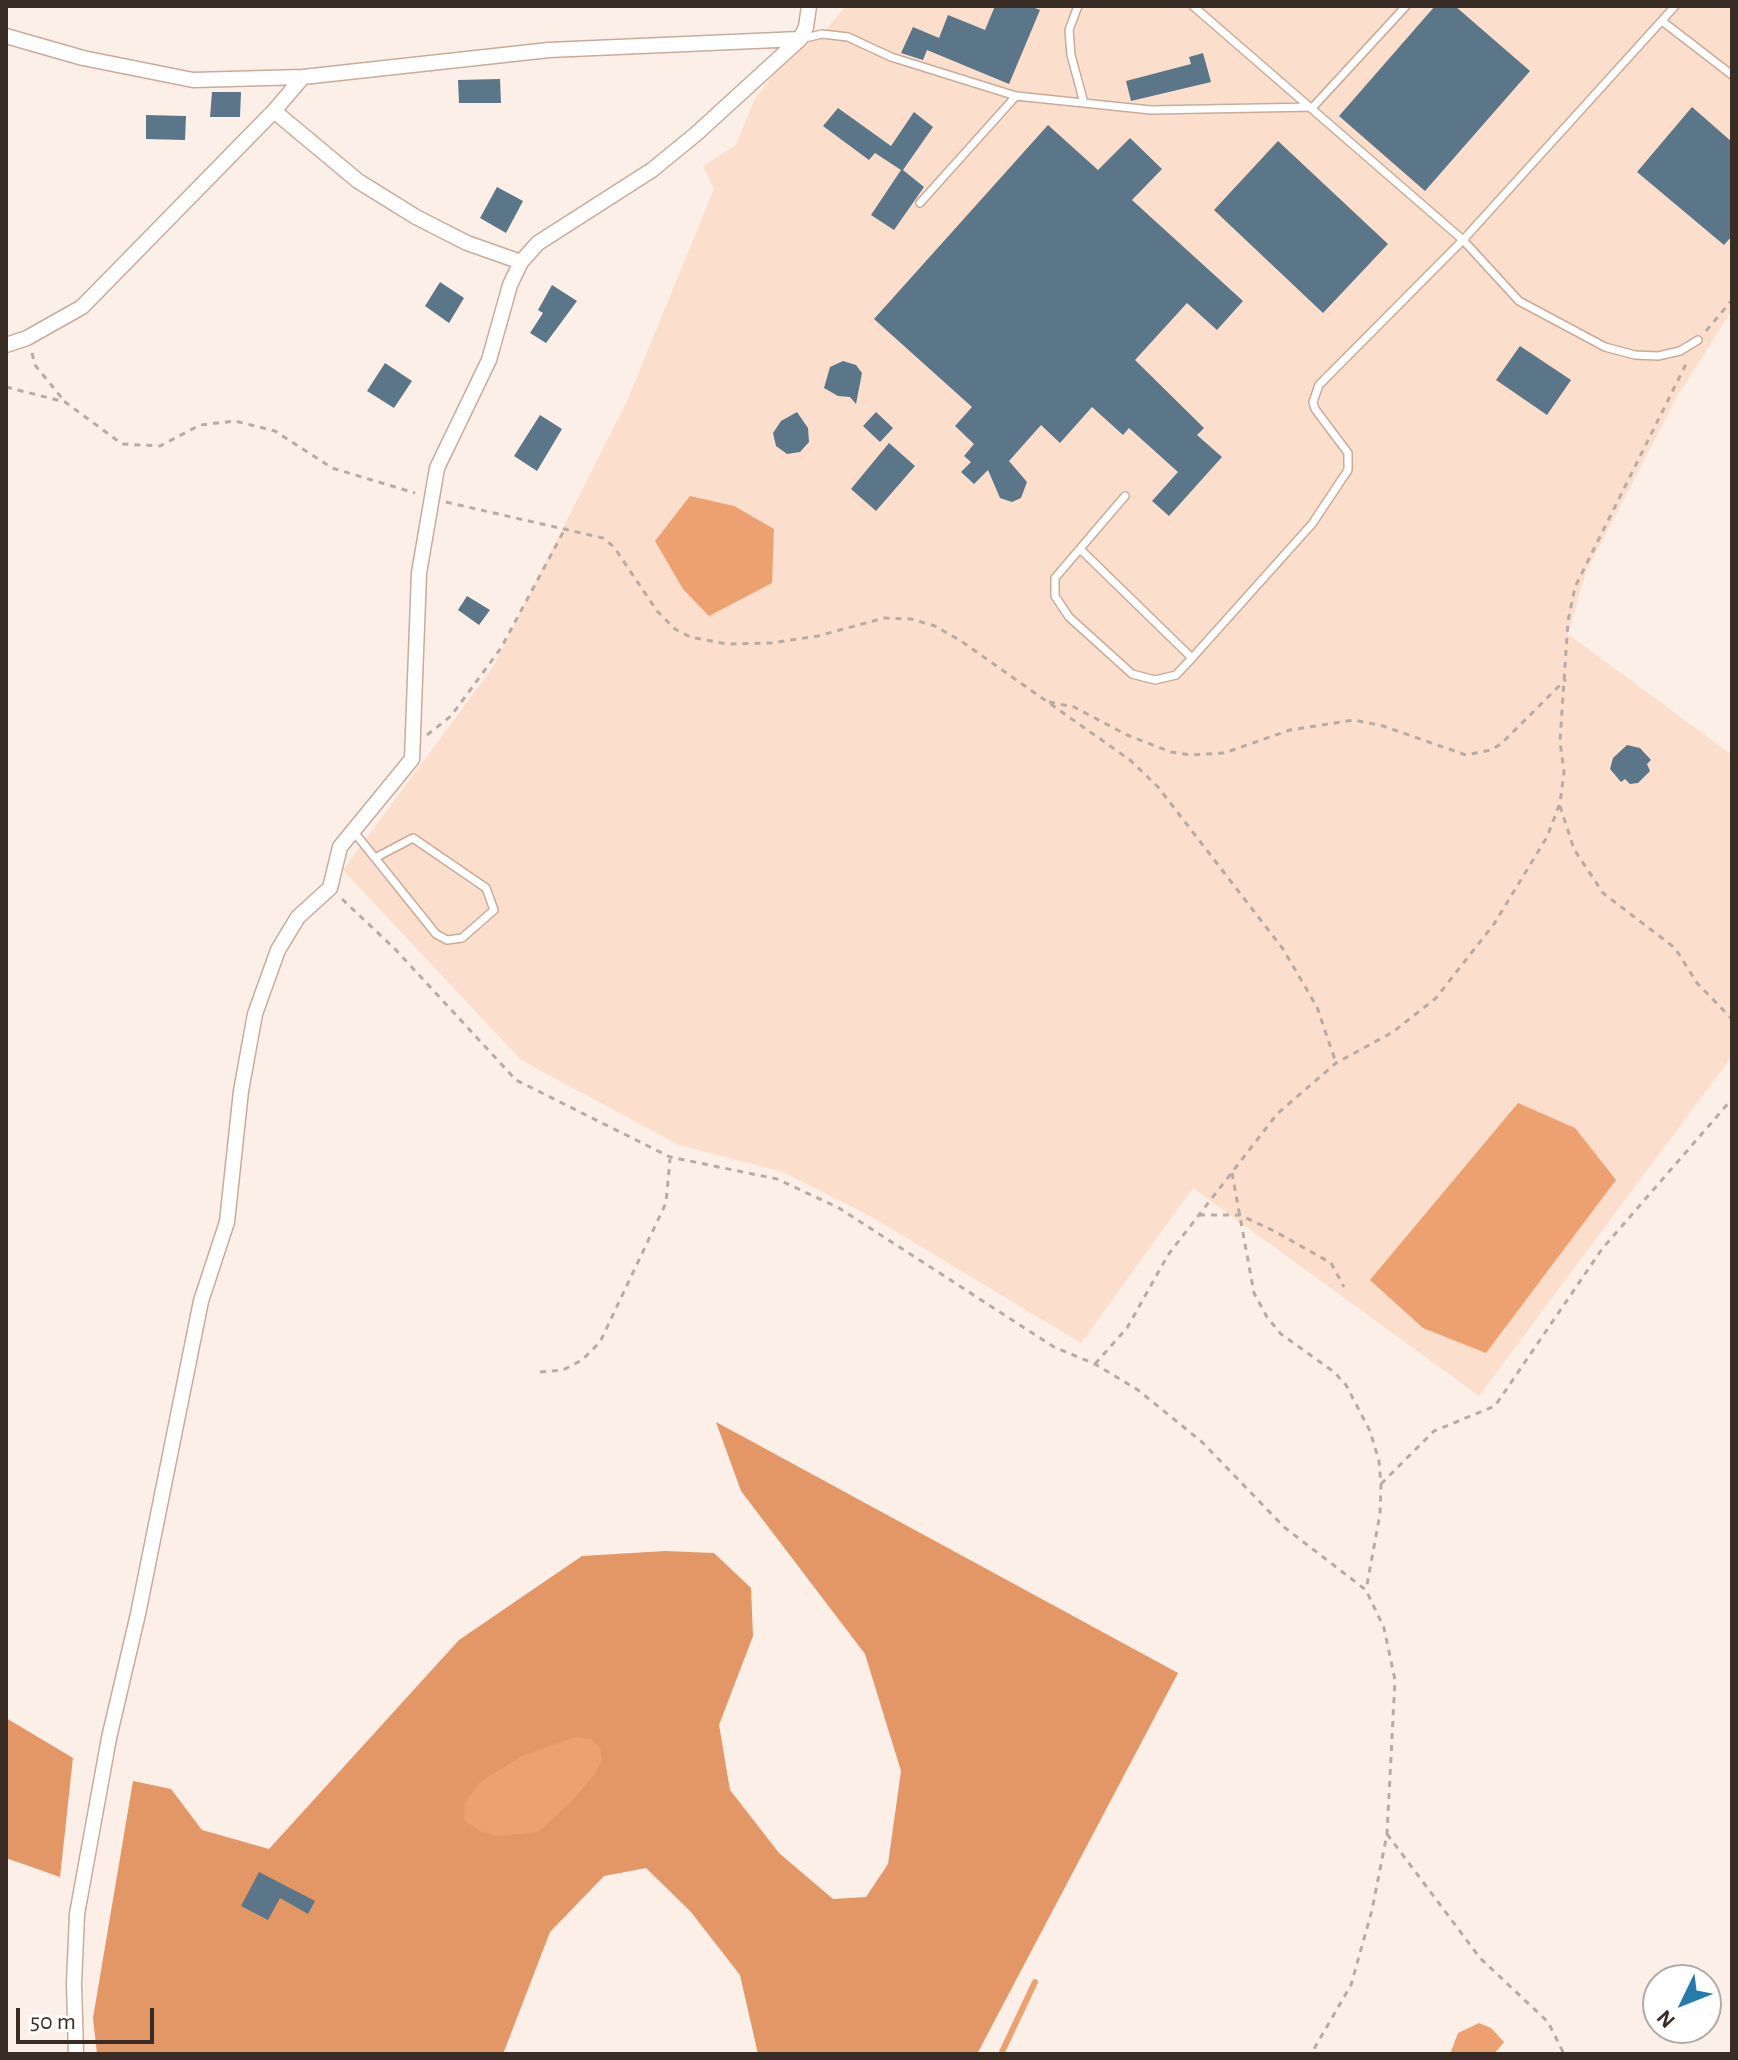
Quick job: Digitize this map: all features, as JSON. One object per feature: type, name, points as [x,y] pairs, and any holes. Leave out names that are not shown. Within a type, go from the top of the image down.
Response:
[{"type":"street","points":[[76,2054],[74,1984],[77,1914],[109,1738],[138,1614],[201,1301],[227,1222],[241,1091],[255,1014],[278,950],[298,917],[330,888],[340,847],[412,759],[419,573],[429,498],[451,434],[489,360],[510,285],[521,262],[538,243],[652,170],[800,39],[806,27],[809,6]]},
{"type":"street","points":[[6,36],[83,58],[193,80],[303,77],[549,50],[800,39]]},
{"type":"street","points":[[6,345],[27,338],[82,307],[274,111],[303,77]]},
{"type":"street","points":[[274,111],[358,181],[416,217],[467,243],[521,262]]},
{"type":"lane","points":[[1078,6],[1069,30],[1084,103]]},
{"type":"lane","points":[[1193,6],[1463,240],[1519,301],[1605,347],[1658,356],[1680,351],[1698,340]]},
{"type":"lane","points":[[800,39],[822,34],[848,37],[891,57],[1016,96],[1151,110],[1313,107],[1406,6]]},
{"type":"lane","points":[[1125,496],[1055,578],[1055,596],[1069,617],[1132,674],[1155,680],[1176,675],[1192,658],[1312,524],[1348,470],[1348,453],[1315,409],[1313,402],[1319,385],[1463,240],[1675,6]]},
{"type":"lane","points":[[1662,21],[1732,75]]},
{"type":"lane","points":[[920,203],[1016,96]]},
{"type":"lane","points":[[1080,549],[1192,658]]},
{"type":"lane","points":[[352,830],[436,934],[447,940],[462,938],[494,910],[486,888],[413,838],[375,858]]},
{"type":"path","points":[[1095,1364],[1127,1328],[1168,1255],[1296,1095],[1336,1063],[1393,1032],[1436,998],[1464,967],[1547,837],[1560,803],[1568,621],[1583,565],[1698,340],[1732,300]]},
{"type":"path","points":[[27,338],[35,365],[65,402],[122,444],[160,446],[200,425],[235,421],[275,431],[332,468],[429,498],[591,533],[614,547],[657,611],[675,629],[690,637],[727,644],[771,643],[818,636],[860,622],[911,619],[935,626],[1130,760],[1158,787],[1283,949],[1317,1007],[1336,1063]]},
{"type":"path","points":[[6,387],[65,402]]},
{"type":"path","points":[[414,743],[451,716],[490,664],[566,527]]},
{"type":"path","points":[[1045,702],[1074,707],[1127,735],[1171,752],[1191,755],[1224,753],[1290,730],[1354,720],[1383,726],[1466,755],[1491,750],[1501,744],[1566,679]]},
{"type":"path","points":[[1560,803],[1574,849],[1603,893],[1675,948],[1697,983],[1732,1019]]},
{"type":"path","points":[[330,888],[395,949],[516,1080],[670,1157],[777,1179],[839,1208],[1054,1347],[1095,1364],[1174,1416],[1284,1527],[1366,1590],[1388,1640],[1395,1680],[1387,1834],[1351,1985],[1311,2054]]},
{"type":"path","points":[[1381,1484],[1434,1431],[1495,1406],[1602,1249],[1732,1099]]},
{"type":"path","points":[[540,1372],[563,1370],[582,1360],[600,1342],[666,1203],[670,1157]]},
{"type":"path","points":[[1232,1172],[1254,1293],[1281,1334],[1334,1372],[1346,1385],[1370,1431],[1381,1484],[1380,1514],[1366,1590]]},
{"type":"path","points":[[1199,1215],[1240,1215],[1331,1263],[1344,1287]]},
{"type":"path","points":[[1387,1834],[1480,1958],[1548,2022],[1564,2054]]},
{"type":"shaded area","points":[[846,6],[1732,6],[1732,310],[1678,395],[1586,572],[1568,634],[1732,755],[1732,1056],[1479,1396],[1193,1188],[1081,1343],[870,1216],[783,1172],[679,1145],[521,1060],[343,870],[493,667],[627,401],[714,189],[703,166],[736,145],[754,100],[789,55],[822,34]]},
{"type":"shaded area","points":[[690,496],[734,506],[774,529],[772,583],[709,616],[683,589],[655,541]]},
{"type":"shaded area","points":[[1518,1103],[1575,1128],[1616,1180],[1486,1353],[1423,1328],[1370,1280]]},
{"type":"shaded area","points":[[716,1422],[1178,1673],[977,2054],[758,2054],[740,1975],[691,1912],[646,1868],[604,1876],[550,1932],[503,2054],[97,2054],[93,2018],[133,1781],[171,1789],[202,1830],[269,1849],[459,1640],[582,1556],[665,1551],[714,1553],[751,1588],[753,1636],[719,1725],[730,1790],[779,1853],[833,1899],[866,1897],[888,1864],[901,1771],[865,1654],[741,1491]]},
{"type":"shaded area","points":[[6,1718],[73,1758],[60,1877],[6,1858]]},
{"type":"shaded area","points":[[575,1737],[591,1739],[600,1747],[602,1761],[572,1801],[538,1832],[497,1836],[480,1831],[464,1820],[465,1803],[480,1782],[522,1756]]},
{"type":"shaded area","points":[[1479,2023],[1491,2028],[1504,2042],[1494,2054],[1450,2054],[1458,2033]]},
{"type":"building","points":[[995,6],[1030,6],[1040,10],[1009,84],[927,50],[923,60],[901,53],[913,27],[939,38],[948,15],[985,30]]},
{"type":"building","points":[[1435,6],[1455,6],[1530,71],[1425,191],[1339,116]]},
{"type":"building","points":[[1203,53],[1211,82],[1131,101],[1126,81],[1191,64],[1189,57]]},
{"type":"building","points":[[500,79],[501,103],[459,103],[458,80]]},
{"type":"building","points":[[212,92],[241,92],[240,117],[210,117]]},
{"type":"building","points":[[1692,107],[1732,142],[1732,236],[1724,245],[1637,172]]},
{"type":"building","points":[[838,108],[891,146],[914,112],[933,127],[903,170],[924,187],[894,230],[871,215],[901,170],[875,153],[869,160],[823,126]]},
{"type":"building","points":[[146,115],[186,116],[185,140],[146,139]]},
{"type":"building","points":[[1048,125],[1098,170],[1130,138],[1162,169],[1132,200],[1243,301],[1217,330],[1187,303],[1135,360],[1204,428],[1197,435],[1222,457],[1169,516],[1152,501],[1178,472],[1129,428],[1123,435],[1092,407],[1060,443],[1041,425],[1009,461],[1027,482],[1021,498],[1012,502],[1000,498],[988,470],[974,484],[961,472],[971,462],[964,456],[974,444],[955,426],[972,407],[874,319]]},
{"type":"building","points":[[1278,141],[1388,244],[1323,313],[1214,210]]},
{"type":"building","points":[[497,187],[523,201],[506,233],[480,218]]},
{"type":"building","points":[[440,282],[464,298],[449,323],[425,306]]},
{"type":"building","points":[[552,285],[577,301],[546,343],[530,333],[543,313],[538,310]]},
{"type":"building","points":[[1520,346],[1571,380],[1547,415],[1496,380]]},
{"type":"building","points":[[843,361],[856,365],[862,373],[856,404],[850,397],[838,396],[824,388],[830,367]]},
{"type":"building","points":[[385,363],[412,381],[394,408],[367,391]]},
{"type":"building","points":[[797,412],[808,428],[809,442],[800,452],[787,454],[776,446],[773,433],[781,421]]},
{"type":"building","points":[[876,412],[893,428],[880,442],[863,426]]},
{"type":"building","points":[[540,415],[562,429],[537,471],[514,456]]},
{"type":"building","points":[[889,443],[915,466],[876,511],[851,489]]},
{"type":"building","points":[[467,596],[490,610],[479,625],[458,610]]},
{"type":"building","points":[[1627,745],[1640,748],[1651,760],[1647,764],[1650,771],[1638,783],[1630,784],[1625,779],[1621,782],[1610,769],[1613,758]]},
{"type":"building","points":[[259,1872],[315,1901],[308,1914],[280,1898],[268,1920],[241,1906]]},
{"type":"waterway","points":[[1001,2054],[1035,1982]]}]
